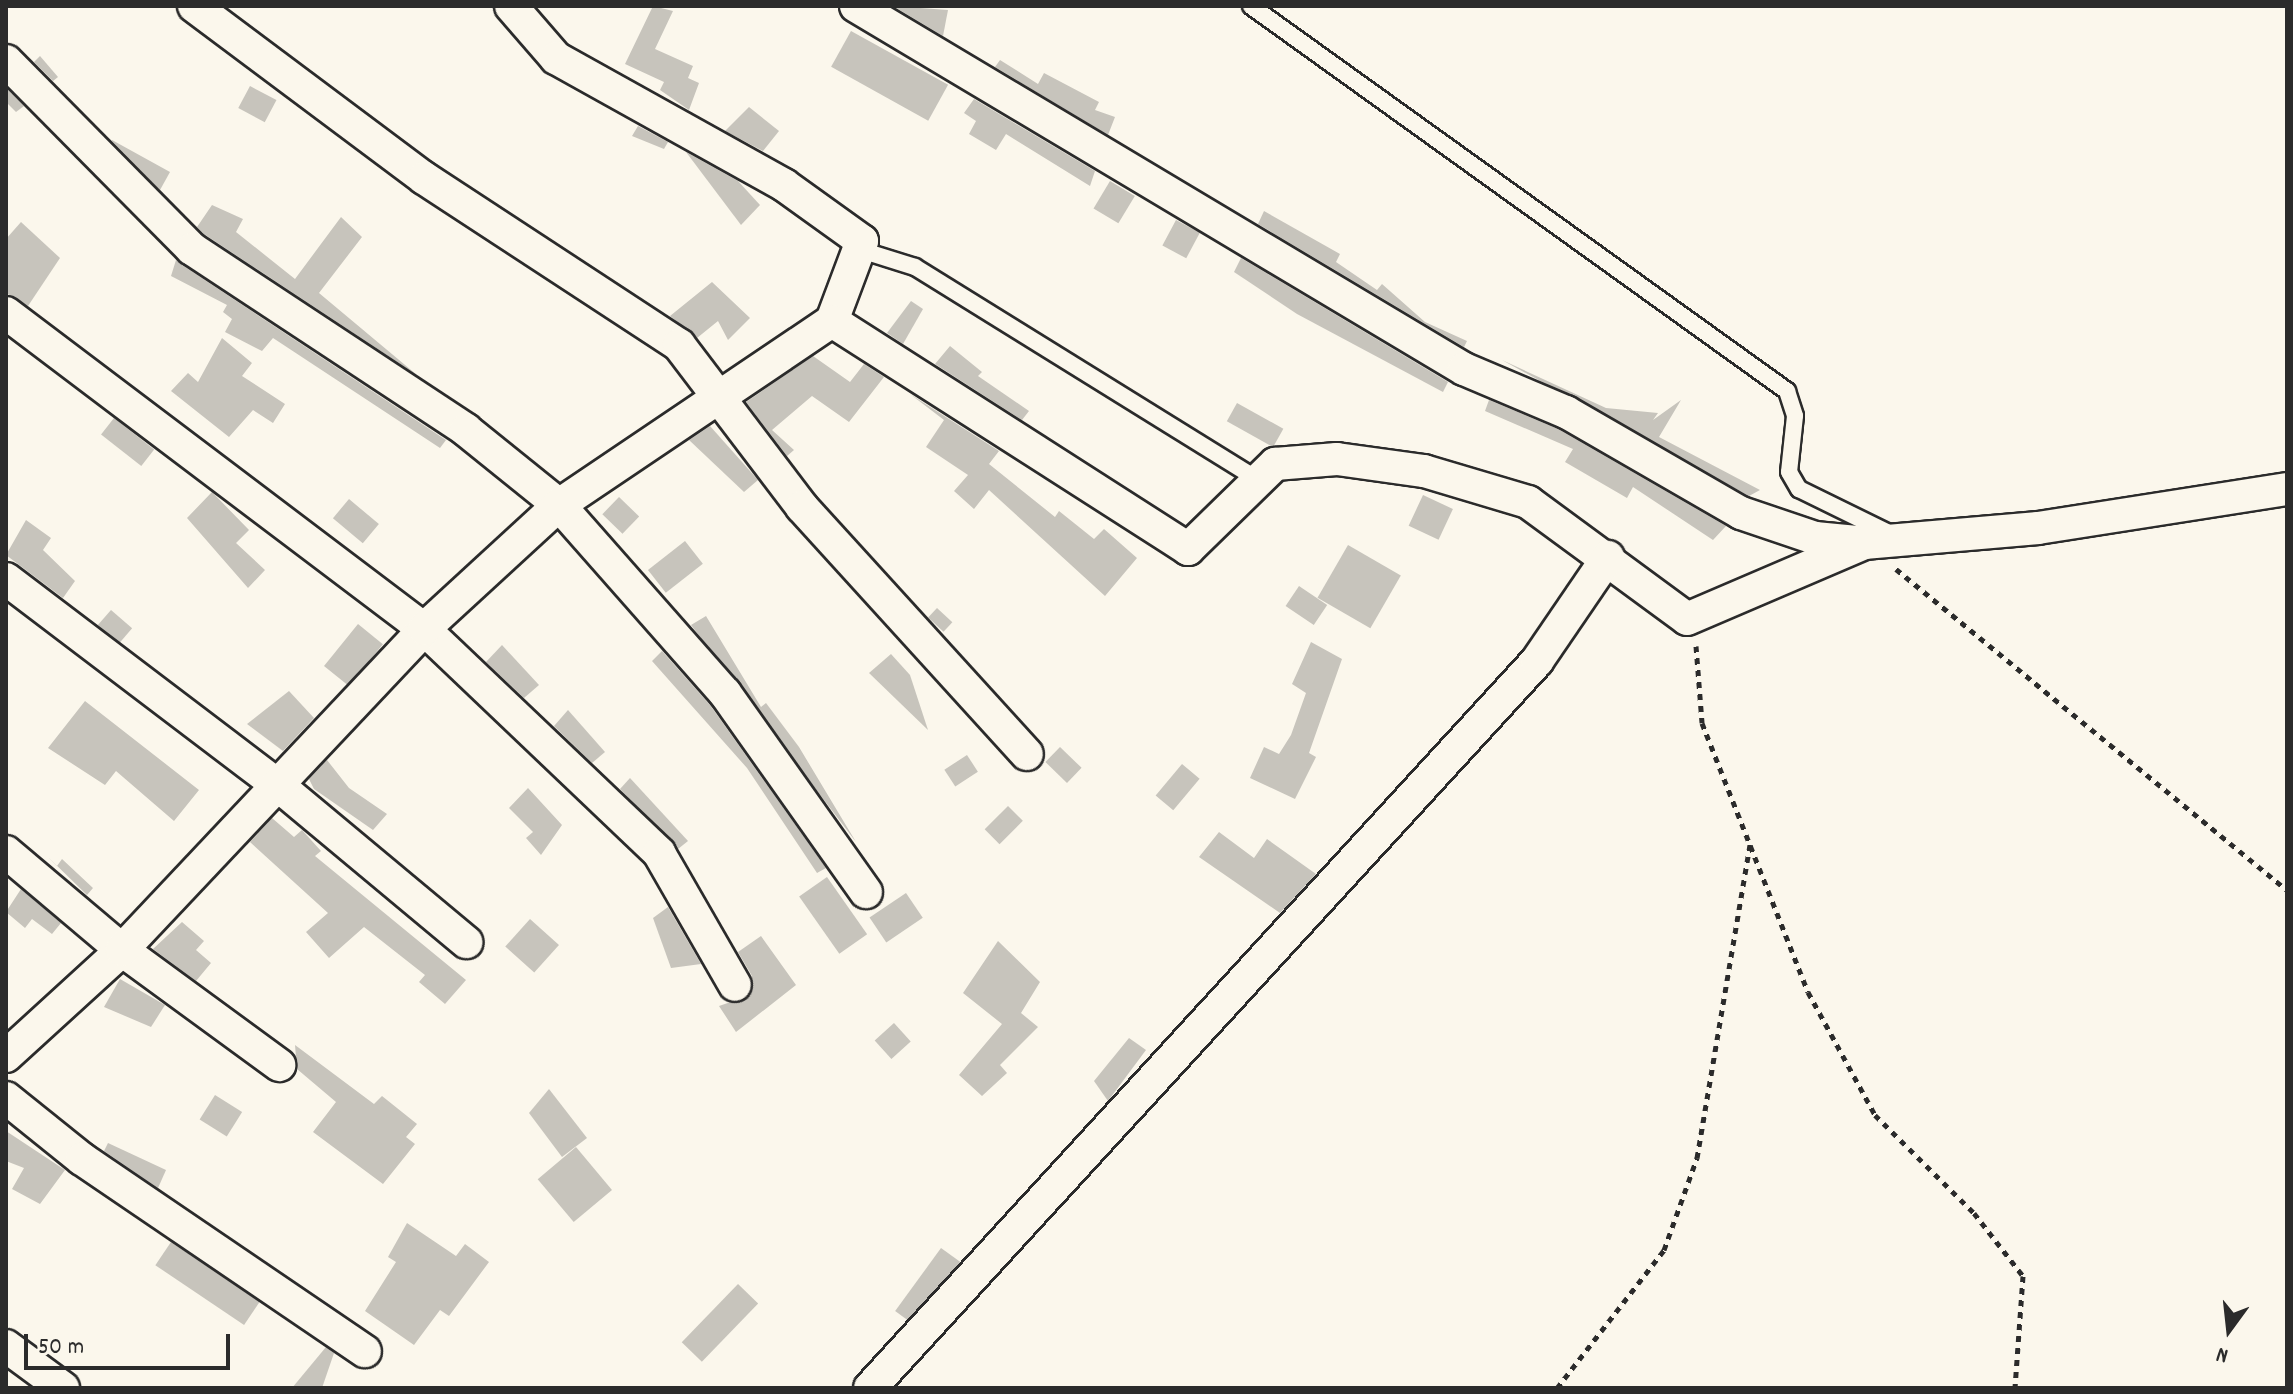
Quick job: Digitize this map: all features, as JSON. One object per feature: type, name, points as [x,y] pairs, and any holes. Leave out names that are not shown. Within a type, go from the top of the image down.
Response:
[{"type":"street","points":[[194,6],[424,178],[634,310],[679,345],[812,519],[1027,754]]},
{"type":"street","points":[[6,1056],[122,950],[424,629],[559,505],[719,394],[832,321],[864,251],[852,232],[784,185],[556,58],[511,6]]},
{"type":"street","points":[[856,6],[1464,369],[1566,412],[1741,513],[1815,538],[1864,543],[2038,528],[2287,489]]},
{"type":"street","points":[[6,61],[192,249],[466,430],[559,505],[725,693],[866,892]]},
{"type":"street","points":[[6,313],[424,629],[659,853],[735,985]]},
{"type":"street","points":[[832,321],[1188,549],[1255,478],[1299,458],[1337,459],[1499,487],[1608,557],[1687,619],[1864,543]]},
{"type":"street","points":[[870,1388],[1537,661],[1608,557]]},
{"type":"street","points":[[6,579],[279,786],[466,942]]},
{"type":"street","points":[[6,852],[122,950],[279,1065]]},
{"type":"street","points":[[6,1098],[82,1159],[365,1351]]},
{"type":"street","points":[[6,1346],[63,1388]]},
{"type":"lane","points":[[1251,6],[1787,391],[1795,416],[1789,472],[1799,489],[1902,539]]},
{"type":"lane","points":[[864,251],[915,267],[1255,478]]},
{"type":"path","points":[[1864,543],[2287,890]]},
{"type":"path","points":[[1687,619],[1696,639],[1694,683],[1702,723],[1808,992],[1875,1115],[1974,1213],[2023,1276],[2015,1388]]},
{"type":"path","points":[[1557,1388],[1664,1250],[1697,1158],[1750,843]]},
{"type":"building","points":[[653,6],[673,11],[655,49],[693,66],[688,78],[699,83],[689,110],[660,90],[664,82],[625,64]]},
{"type":"building","points":[[893,6],[948,10],[943,36]]},
{"type":"building","points":[[851,31],[948,85],[928,121],[831,67]]},
{"type":"building","points":[[40,56],[58,77],[53,81],[34,62]]},
{"type":"building","points":[[1000,60],[1038,84],[1044,73],[1099,102],[1095,110],[1115,117],[1108,135],[995,67]]},
{"type":"building","points":[[250,86],[276,100],[265,122],[238,108]]},
{"type":"building","points":[[6,88],[24,106],[16,112],[6,102]]},
{"type":"building","points":[[974,99],[1095,171],[1090,186],[1006,134],[996,150],[969,134],[976,121],[964,113]]},
{"type":"building","points":[[749,107],[779,131],[763,151],[725,131]]},
{"type":"building","points":[[638,126],[668,142],[664,149],[632,136]]},
{"type":"building","points":[[112,141],[170,172],[160,190]]},
{"type":"building","points":[[686,152],[738,181],[760,205],[741,225]]},
{"type":"building","points":[[1110,181],[1135,196],[1118,223],[1094,208]]},
{"type":"building","points":[[212,205],[243,219],[236,232],[295,279],[341,217],[362,237],[319,293],[417,375],[204,234],[197,227]]},
{"type":"building","points":[[1264,211],[1340,254],[1336,262],[1377,290],[1382,284],[1425,322],[1467,341],[1464,347],[1258,224]]},
{"type":"building","points":[[1176,220],[1200,233],[1186,258],[1162,246]]},
{"type":"building","points":[[21,222],[60,258],[28,306],[6,293],[6,239]]},
{"type":"building","points":[[1241,258],[1448,382],[1443,392],[1297,314],[1234,272]]},
{"type":"building","points":[[176,260],[446,440],[440,448],[273,338],[262,351],[225,332],[232,319],[223,312],[227,305],[171,276]]},
{"type":"building","points":[[712,282],[750,318],[728,340],[718,321],[697,338],[670,316]]},
{"type":"building","points":[[911,301],[923,309],[903,344],[887,333]]},
{"type":"building","points":[[222,338],[252,363],[242,376],[285,404],[273,423],[253,410],[229,437],[171,391],[188,373],[198,382]]},
{"type":"building","points":[[950,346],[982,372],[978,376],[1029,411],[1022,420],[935,364]]},
{"type":"building","points":[[813,356],[850,382],[864,364],[884,377],[849,422],[812,396],[772,430],[794,450],[787,456],[746,402]]},
{"type":"building","points":[[1502,360],[1606,408],[1658,413],[1653,420],[1681,400],[1659,437],[1760,490],[1749,496]]},
{"type":"building","points":[[910,394],[999,451],[989,464],[1055,517],[1059,511],[1094,539],[1104,529],[1137,558],[1105,596],[989,490],[974,509],[954,491],[968,475],[926,447],[944,420]]},
{"type":"building","points":[[1489,400],[1558,429],[1726,526],[1713,540],[1633,487],[1627,498],[1565,462],[1573,449],[1485,411]]},
{"type":"building","points":[[1237,403],[1283,429],[1273,447],[1227,421]]},
{"type":"building","points":[[114,418],[154,449],[141,466],[101,435]]},
{"type":"building","points":[[710,426],[758,480],[744,492],[689,440]]},
{"type":"building","points":[[212,492],[249,530],[236,543],[265,570],[248,588],[187,518]]},
{"type":"building","points":[[1423,495],[1453,509],[1439,540],[1409,526]]},
{"type":"building","points":[[619,497],[639,516],[622,534],[602,514]]},
{"type":"building","points":[[349,499],[379,524],[363,543],[333,518]]},
{"type":"building","points":[[26,520],[51,538],[43,550],[75,581],[63,598],[6,555]]},
{"type":"building","points":[[685,541],[703,564],[666,593],[648,570]]},
{"type":"building","points":[[1348,545],[1401,575],[1370,628],[1318,598]]},
{"type":"building","points":[[1299,586],[1327,605],[1314,625],[1286,606]]},
{"type":"building","points":[[937,608],[952,622],[943,632],[928,618]]},
{"type":"building","points":[[111,610],[132,628],[119,643],[98,625]]},
{"type":"building","points":[[706,616],[761,707],[766,703],[799,747],[856,842],[691,625]]},
{"type":"building","points":[[358,624],[383,644],[349,686],[324,666]]},
{"type":"building","points":[[1311,642],[1342,659],[1309,753],[1316,757],[1295,799],[1250,778],[1264,747],[1279,754],[1291,735],[1306,693],[1292,684]]},
{"type":"building","points":[[502,645],[539,685],[524,698],[486,662]]},
{"type":"building","points":[[662,651],[710,705],[826,868],[817,873],[747,768],[652,661]]},
{"type":"building","points":[[891,654],[910,675],[928,730],[869,673]]},
{"type":"building","points":[[289,691],[314,718],[283,751],[247,724]]},
{"type":"building","points":[[85,701],[199,790],[174,821],[116,771],[105,785],[48,748]]},
{"type":"building","points":[[568,710],[605,752],[592,763],[554,726]]},
{"type":"building","points":[[1060,747],[1082,768],[1067,783],[1045,762]]},
{"type":"building","points":[[967,755],[978,772],[955,786],[944,770]]},
{"type":"building","points":[[327,760],[349,788],[387,814],[373,830],[314,789],[309,779]]},
{"type":"building","points":[[1182,764],[1200,779],[1173,810],[1156,795]]},
{"type":"building","points":[[630,778],[688,841],[678,849],[620,789]]},
{"type":"building","points":[[528,788],[562,825],[541,855],[526,838],[533,832],[509,808]]},
{"type":"building","points":[[1008,806],[1023,821],[1000,844],[985,829]]},
{"type":"building","points":[[272,818],[294,837],[302,830],[321,851],[315,856],[466,980],[445,1004],[419,982],[425,975],[364,927],[329,958],[306,932],[328,913],[250,842]]},
{"type":"building","points":[[1219,832],[1254,858],[1267,839],[1316,874],[1280,913],[1199,857]]},
{"type":"building","points":[[62,859],[93,888],[87,895],[57,866]]},
{"type":"building","points":[[827,877],[867,934],[839,954],[799,897]]},
{"type":"building","points":[[21,889],[61,923],[52,934],[32,919],[25,928],[6,912]]},
{"type":"building","points":[[906,893],[923,918],[886,942],[870,918]]},
{"type":"building","points":[[668,907],[701,964],[671,968],[653,918]]},
{"type":"building","points":[[530,919],[559,945],[534,973],[505,946]]},
{"type":"building","points":[[182,922],[204,941],[196,950],[211,963],[196,981],[153,949]]},
{"type":"building","points":[[761,936],[796,985],[736,1032],[719,1006],[751,995],[752,976],[738,952]]},
{"type":"building","points":[[998,941],[1040,982],[1021,1013],[1038,1027],[1000,1065],[1007,1073],[982,1096],[959,1075],[1002,1024],[963,993]]},
{"type":"building","points":[[120,979],[165,1005],[151,1027],[104,1007]]},
{"type":"building","points":[[894,1023],[911,1042],[891,1059],[875,1040]]},
{"type":"building","points":[[1129,1038],[1146,1050],[1108,1101],[1094,1081]]},
{"type":"building","points":[[295,1045],[374,1104],[382,1096],[417,1124],[406,1137],[415,1144],[383,1184],[313,1132],[336,1102],[297,1069]]},
{"type":"building","points":[[549,1089],[587,1138],[562,1157],[529,1113]]},
{"type":"building","points":[[215,1095],[242,1112],[227,1137],[200,1120]]},
{"type":"building","points":[[6,1131],[65,1170],[40,1204],[12,1189],[24,1168],[6,1161]]},
{"type":"building","points":[[108,1143],[166,1170],[158,1188],[104,1151]]},
{"type":"building","points":[[576,1147],[612,1190],[574,1222],[538,1179]]},
{"type":"building","points":[[407,1223],[456,1256],[465,1244],[489,1262],[449,1316],[440,1310],[414,1345],[365,1311],[396,1262],[388,1257]]},
{"type":"building","points":[[171,1242],[260,1302],[244,1325],[155,1265]]},
{"type":"building","points":[[941,1248],[960,1262],[915,1325],[895,1311]]},
{"type":"building","points":[[738,1284],[758,1303],[702,1362],[682,1342]]},
{"type":"building","points":[[326,1347],[334,1353],[322,1388],[292,1388]]}]
